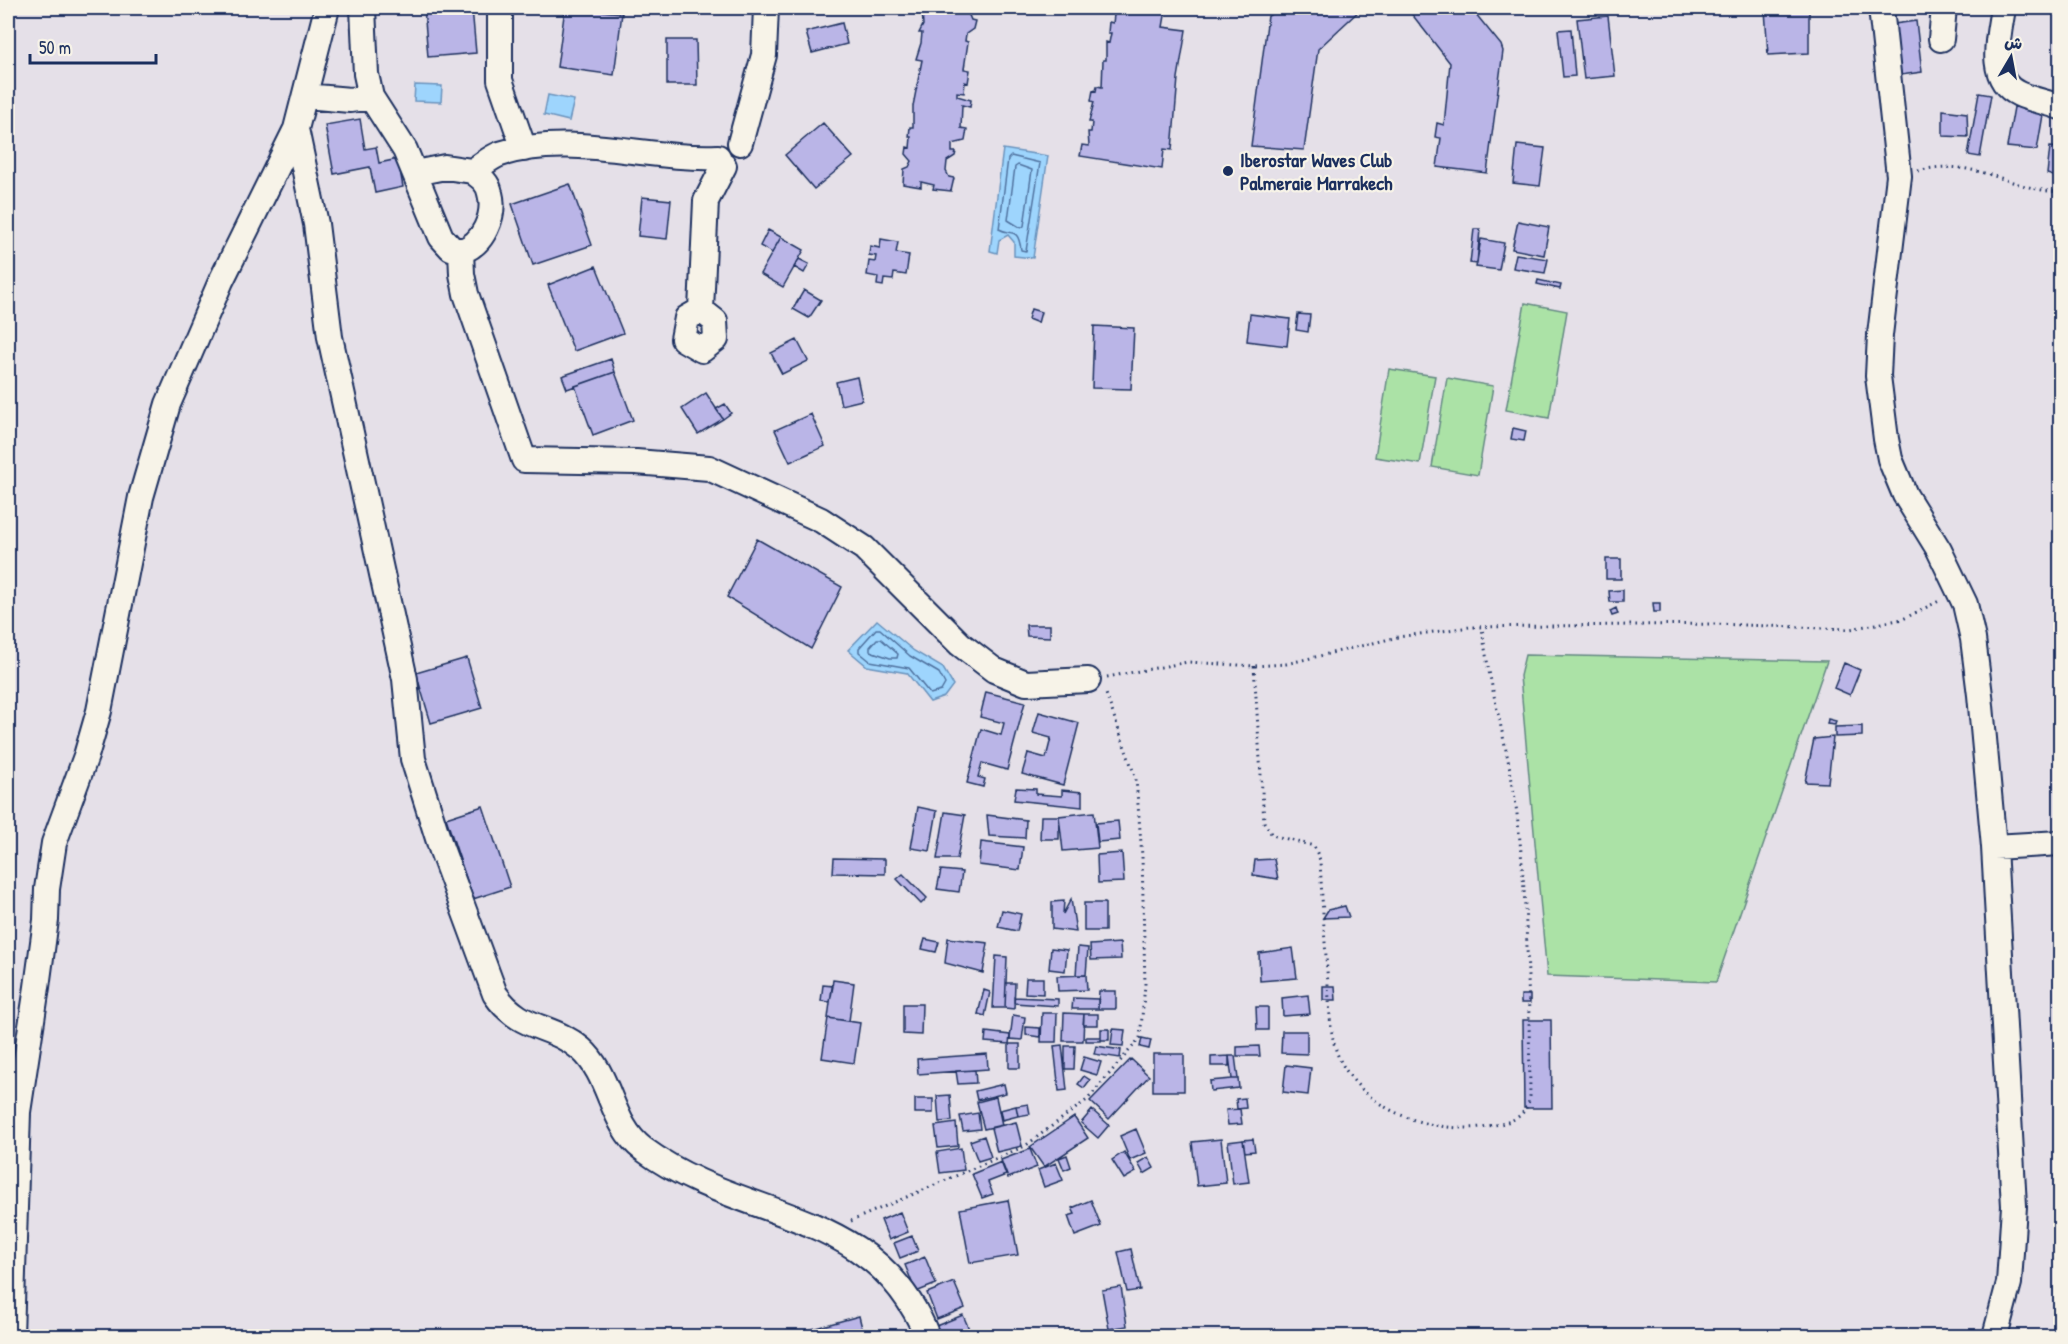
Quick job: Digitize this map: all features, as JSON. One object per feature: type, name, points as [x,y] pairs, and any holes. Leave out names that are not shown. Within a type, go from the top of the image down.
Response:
[{"type":"street","points":[[11,1336],[18,1112],[46,920],[46,889],[54,843],[86,756],[99,711],[141,496],[168,404],[221,281],[296,129],[327,8]]},
{"type":"street","points":[[363,8],[366,74],[371,97],[405,150],[441,237],[451,248],[461,251],[477,244],[487,225],[491,208],[490,192],[486,182],[472,171],[445,167],[415,173]]},
{"type":"street","points":[[500,8],[500,80],[524,149]]},
{"type":"street","points":[[472,171],[498,155],[560,145],[623,149],[695,158],[721,162],[734,169],[743,163],[746,152],[740,143],[764,55],[766,8]]},
{"type":"street","points":[[1881,8],[1899,176],[1880,335],[1878,376],[1886,439],[1890,459],[1905,495],[1940,550],[1959,591],[1973,639],[1994,847],[2014,1206],[2009,1283],[1995,1336]]},
{"type":"street","points":[[1941,39],[1944,8]]},
{"type":"street","points":[[2003,8],[1997,63],[2004,82],[2020,94],[2061,106]]},
{"type":"street","points":[[305,96],[350,100],[371,97]]},
{"type":"street","points":[[296,129],[316,224],[330,337],[405,679],[413,759],[491,987],[507,1012],[572,1042],[589,1056],[630,1134],[640,1147],[692,1178],[828,1232],[863,1252],[893,1279],[917,1311],[927,1336]]},
{"type":"street","points":[[701,310],[706,201],[721,162]]},
{"type":"street","points":[[461,251],[466,294],[524,460],[636,462],[709,468],[821,520],[864,548],[960,644],[994,670],[1026,683],[1094,679]]},
{"type":"street","points":[[1994,847],[2061,843]]},
{"type":"path","points":[[1899,176],[1924,169],[1973,168],[2046,191],[2061,192]]},
{"type":"path","points":[[828,1232],[1025,1146],[1086,1100],[1140,1038],[1143,1027],[1145,974],[1142,856],[1136,779],[1094,679],[1128,675],[1188,662],[1254,666],[1286,664],[1398,637],[1482,627],[1716,624],[1850,629],[1903,619],[1959,591]]},
{"type":"path","points":[[1254,666],[1264,822],[1272,835],[1314,846],[1320,861],[1330,1018],[1340,1059],[1352,1079],[1388,1110],[1398,1114],[1428,1125],[1471,1128],[1505,1124],[1523,1113],[1530,1096],[1526,949],[1516,809],[1482,627]]},
{"type":"green space","points":[[1525,303],[1567,311],[1549,418],[1506,410]]},
{"type":"green space","points":[[1389,369],[1435,376],[1420,464],[1375,457]]},
{"type":"green space","points":[[1447,378],[1493,386],[1478,475],[1432,467]]},
{"type":"green space","points":[[1525,655],[1827,661],[1716,982],[1547,976],[1520,676]]},
{"type":"water","points":[[415,85],[442,86],[441,102],[414,101]]},
{"type":"water","points":[[548,95],[574,100],[569,121],[544,115]]},
{"type":"water","points":[[1003,149],[1048,156],[1033,258],[1014,256],[1014,242],[1008,235],[999,240],[997,253],[990,251]]},
{"type":"water","points":[[877,620],[914,651],[943,668],[953,685],[944,697],[930,702],[907,673],[867,666],[848,650]]},
{"type":"building","points":[[424,8],[472,8],[476,53],[428,57]]},
{"type":"building","points":[[565,8],[622,13],[614,75],[557,67]]},
{"type":"building","points":[[922,8],[966,8],[971,20],[975,21],[973,29],[966,34],[965,41],[968,42],[964,69],[970,70],[968,83],[965,82],[964,93],[957,92],[957,96],[971,100],[970,107],[962,105],[961,128],[967,129],[965,141],[952,144],[952,152],[956,152],[955,156],[947,161],[946,171],[949,177],[954,178],[951,191],[933,189],[934,185],[921,182],[921,187],[903,184],[904,169],[909,167],[912,161],[906,154],[907,147],[910,148],[910,127],[913,127],[913,106],[922,60],[916,59],[921,43],[922,33],[919,33],[923,25]]},
{"type":"building","points":[[1107,8],[1166,10],[1163,27],[1186,30],[1178,78],[1172,150],[1164,149],[1162,169],[1080,156],[1082,145],[1089,146],[1088,132],[1091,132],[1092,122],[1089,122],[1094,102],[1091,101],[1093,90],[1096,91],[1097,86],[1102,87],[1106,42],[1109,43],[1111,33],[1108,33],[1109,22],[1113,23],[1114,15]]},
{"type":"building","points":[[1281,8],[1362,8],[1318,49],[1304,150],[1251,146],[1268,16]]},
{"type":"building","points":[[1407,8],[1471,8],[1501,45],[1503,51],[1487,173],[1437,167],[1441,138],[1435,137],[1437,123],[1444,125],[1450,63]]},
{"type":"building","points":[[1765,9],[1809,11],[1809,53],[1768,55]]},
{"type":"building","points":[[1608,16],[1615,76],[1584,79],[1577,19]]},
{"type":"building","points":[[1916,21],[1922,72],[1901,75],[1894,24]]},
{"type":"building","points":[[842,23],[847,44],[812,53],[806,32]]},
{"type":"building","points":[[1571,29],[1575,76],[1563,77],[1558,30]]},
{"type":"building","points":[[667,40],[696,40],[697,85],[667,85]]},
{"type":"building","points":[[1979,93],[1991,95],[1980,157],[1968,155]]},
{"type":"building","points":[[2014,107],[2044,109],[2037,150],[2007,147]]},
{"type":"building","points":[[1943,110],[1967,113],[1968,137],[1943,136]]},
{"type":"building","points":[[360,119],[365,149],[376,147],[379,163],[398,159],[403,187],[375,193],[370,167],[334,174],[325,125]]},
{"type":"building","points":[[823,123],[853,157],[814,189],[785,155]]},
{"type":"building","points":[[1517,145],[1545,148],[1540,186],[1513,183]]},
{"type":"building","points":[[2050,147],[2060,148],[2060,178],[2047,174]]},
{"type":"building","points":[[570,184],[592,245],[533,265],[512,204]]},
{"type":"building","points":[[642,197],[671,200],[667,239],[638,236]]},
{"type":"building","points":[[1518,221],[1549,227],[1544,255],[1512,249]]},
{"type":"building","points":[[1474,229],[1480,229],[1477,264],[1470,263]]},
{"type":"building","points":[[768,230],[781,237],[772,253],[760,246]]},
{"type":"building","points":[[781,237],[804,250],[783,287],[760,274]]},
{"type":"building","points":[[881,239],[898,242],[896,253],[909,255],[906,275],[894,273],[893,280],[884,279],[883,286],[877,285],[878,277],[867,275],[869,261],[875,262],[876,256],[869,255],[870,246],[880,248]]},
{"type":"building","points":[[1481,239],[1504,243],[1499,270],[1476,267]]},
{"type":"building","points":[[1516,254],[1548,259],[1545,273],[1513,268]]},
{"type":"building","points":[[799,259],[809,264],[804,273],[794,267]]},
{"type":"building","points":[[596,266],[623,333],[574,351],[548,285]]},
{"type":"building","points":[[1538,280],[1561,285],[1560,289],[1537,284]]},
{"type":"building","points":[[804,290],[821,300],[809,318],[793,309]]},
{"type":"building","points":[[1031,309],[1041,312],[1038,323],[1028,319]]},
{"type":"building","points":[[1250,314],[1290,319],[1287,346],[1247,341]]},
{"type":"building","points":[[1298,314],[1310,315],[1308,332],[1296,330]]},
{"type":"building","points":[[1094,326],[1134,328],[1131,389],[1092,388]]},
{"type":"building","points":[[797,340],[808,361],[782,374],[771,353]]},
{"type":"building","points":[[611,359],[615,372],[567,389],[562,376]]},
{"type":"building","points":[[615,372],[633,420],[593,435],[575,386]]},
{"type":"building","points":[[857,377],[862,400],[841,405],[836,382]]},
{"type":"building","points":[[706,393],[723,419],[698,434],[682,409]]},
{"type":"building","points":[[725,404],[731,413],[723,419],[716,409]]},
{"type":"building","points":[[811,414],[825,446],[790,462],[775,430]]},
{"type":"building","points":[[1513,428],[1526,431],[1524,441],[1511,439]]},
{"type":"building","points":[[757,539],[842,587],[811,649],[727,597]]},
{"type":"building","points":[[1606,559],[1621,559],[1621,579],[1606,579]]},
{"type":"building","points":[[1623,590],[1623,602],[1610,602],[1609,591]]},
{"type":"building","points":[[1653,603],[1660,603],[1660,612],[1654,612]]},
{"type":"building","points":[[1616,608],[1618,614],[1612,616],[1610,611]]},
{"type":"building","points":[[1026,625],[1050,625],[1050,637],[1027,636]]},
{"type":"building","points":[[467,658],[482,708],[431,723],[416,673]]},
{"type":"building","points":[[1844,663],[1860,670],[1850,695],[1834,688]]},
{"type":"building","points":[[986,692],[1025,702],[1007,770],[982,763],[978,777],[985,779],[983,787],[967,783],[981,729],[1001,735],[1004,723],[980,717]]},
{"type":"building","points":[[1039,712],[1079,723],[1063,785],[1022,774],[1028,753],[1046,758],[1051,738],[1033,733]]},
{"type":"building","points":[[1828,719],[1836,721],[1835,725],[1827,724]]},
{"type":"building","points":[[1862,726],[1862,736],[1835,737],[1835,727]]},
{"type":"building","points":[[1833,737],[1828,783],[1805,782],[1814,739]]},
{"type":"building","points":[[1016,788],[1036,789],[1036,794],[1062,796],[1062,790],[1082,792],[1082,807],[1014,800]]},
{"type":"building","points":[[483,806],[510,887],[473,899],[446,818]]},
{"type":"building","points":[[918,807],[937,811],[930,851],[911,848]]},
{"type":"building","points":[[945,812],[965,815],[957,859],[937,859]]},
{"type":"building","points":[[1094,812],[1098,848],[1063,851],[1059,816]]},
{"type":"building","points":[[987,815],[1026,820],[1025,838],[989,836]]},
{"type":"building","points":[[1041,816],[1059,816],[1059,839],[1040,839]]},
{"type":"building","points":[[1118,821],[1120,840],[1098,842],[1096,823]]},
{"type":"building","points":[[981,842],[1023,847],[1020,870],[979,865]]},
{"type":"building","points":[[1122,853],[1124,882],[1098,883],[1097,855]]},
{"type":"building","points":[[834,858],[885,859],[885,874],[833,873]]},
{"type":"building","points":[[1274,859],[1278,879],[1253,875],[1255,860]]},
{"type":"building","points":[[941,870],[962,872],[959,892],[937,889]]},
{"type":"building","points":[[903,874],[927,898],[921,904],[897,879]]},
{"type":"building","points":[[1071,899],[1076,932],[1052,929],[1052,902],[1064,901],[1063,914]]},
{"type":"building","points":[[1084,903],[1105,903],[1105,931],[1084,931]]},
{"type":"building","points":[[1345,906],[1349,917],[1323,918],[1328,910]]},
{"type":"building","points":[[1002,910],[1021,914],[1017,931],[998,927]]},
{"type":"building","points":[[948,938],[988,943],[983,973],[945,963]]},
{"type":"building","points":[[925,939],[939,942],[936,952],[922,949]]},
{"type":"building","points":[[1120,943],[1121,959],[1091,960],[1090,945]]},
{"type":"building","points":[[1078,947],[1088,948],[1086,975],[1076,975]]},
{"type":"building","points":[[1051,948],[1067,950],[1065,971],[1049,969]]},
{"type":"building","points":[[1293,948],[1297,978],[1260,981],[1259,953]]},
{"type":"building","points":[[996,956],[1007,957],[1005,1008],[993,1008]]},
{"type":"building","points":[[1086,975],[1087,990],[1058,991],[1057,976]]},
{"type":"building","points":[[1026,978],[1043,978],[1043,994],[1025,993]]},
{"type":"building","points":[[833,980],[854,983],[849,1021],[828,1018]]},
{"type":"building","points":[[1006,983],[1015,983],[1014,1009],[1005,1008]]},
{"type":"building","points":[[823,985],[833,986],[830,1002],[821,1001]]},
{"type":"building","points":[[1323,986],[1335,986],[1336,1000],[1323,1000]]},
{"type":"building","points":[[984,990],[990,992],[985,1016],[978,1014]]},
{"type":"building","points":[[1099,991],[1116,991],[1116,1009],[1098,1009]]},
{"type":"building","points":[[1308,995],[1310,1014],[1283,1016],[1282,998]]},
{"type":"building","points":[[1521,995],[1530,995],[1530,1003],[1521,1003]]},
{"type":"building","points":[[1014,997],[1058,999],[1058,1006],[1014,1003]]},
{"type":"building","points":[[1073,998],[1098,999],[1098,1009],[1072,1009]]},
{"type":"building","points":[[903,1004],[922,1004],[921,1035],[903,1034]]},
{"type":"building","points":[[1256,1007],[1268,1007],[1268,1030],[1257,1030]]},
{"type":"building","points":[[1042,1013],[1057,1013],[1056,1042],[1041,1042]]},
{"type":"building","points":[[1064,1013],[1084,1014],[1083,1041],[1063,1041]]},
{"type":"building","points":[[1084,1014],[1098,1014],[1098,1025],[1083,1025]]},
{"type":"building","points":[[1013,1015],[1025,1017],[1022,1040],[1010,1039]]},
{"type":"building","points":[[828,1018],[860,1023],[854,1063],[822,1058]]},
{"type":"building","points":[[1523,1020],[1551,1020],[1552,1108],[1524,1108]]},
{"type":"building","points":[[1026,1027],[1040,1028],[1040,1037],[1026,1035]]},
{"type":"building","points":[[1101,1029],[1109,1029],[1109,1040],[1101,1040]]},
{"type":"building","points":[[1113,1029],[1125,1030],[1123,1046],[1111,1045]]},
{"type":"building","points":[[1282,1031],[1307,1031],[1307,1054],[1281,1053]]},
{"type":"building","points":[[986,1032],[1010,1035],[1009,1044],[985,1042]]},
{"type":"building","points":[[1086,1037],[1101,1037],[1101,1041],[1086,1041]]},
{"type":"building","points":[[1142,1038],[1151,1040],[1149,1049],[1140,1047]]},
{"type":"building","points":[[1009,1044],[1020,1044],[1020,1068],[1009,1068]]},
{"type":"building","points":[[1062,1045],[1067,1090],[1059,1091],[1054,1046]]},
{"type":"building","points":[[1065,1046],[1075,1046],[1074,1069],[1065,1069]]},
{"type":"building","points":[[1096,1046],[1121,1050],[1120,1058],[1094,1054]]},
{"type":"building","points":[[1259,1046],[1260,1056],[1237,1056],[1237,1047]]},
{"type":"building","points":[[987,1054],[988,1069],[918,1074],[917,1059]]},
{"type":"building","points":[[1153,1054],[1184,1054],[1184,1091],[1153,1091]]},
{"type":"building","points":[[1229,1056],[1229,1066],[1211,1066],[1211,1057]]},
{"type":"building","points":[[1229,1056],[1235,1056],[1238,1079],[1232,1079]]},
{"type":"building","points":[[1084,1057],[1101,1062],[1097,1075],[1080,1070]]},
{"type":"building","points":[[1131,1059],[1149,1076],[1109,1119],[1090,1101]]},
{"type":"building","points":[[1286,1065],[1311,1068],[1308,1095],[1283,1092]]},
{"type":"building","points":[[2060,1066],[2060,1106],[2059,1106]]},
{"type":"building","points":[[975,1070],[976,1083],[958,1084],[956,1071]]},
{"type":"building","points":[[1084,1076],[1090,1080],[1084,1088],[1078,1084]]},
{"type":"building","points":[[1238,1079],[1239,1088],[1211,1091],[1210,1081]]},
{"type":"building","points":[[1004,1084],[1006,1093],[977,1100],[975,1091]]},
{"type":"building","points":[[950,1095],[952,1121],[939,1122],[937,1096]]},
{"type":"building","points":[[996,1097],[1002,1125],[984,1129],[977,1102]]},
{"type":"building","points":[[1245,1098],[1246,1108],[1237,1109],[1236,1099]]},
{"type":"building","points":[[915,1099],[933,1099],[933,1113],[915,1113]]},
{"type":"building","points":[[1028,1104],[1030,1114],[1018,1116],[1016,1106]]},
{"type":"building","points":[[1016,1106],[1018,1116],[1002,1120],[1000,1110]]},
{"type":"building","points":[[1240,1109],[1242,1124],[1228,1125],[1226,1110]]},
{"type":"building","points":[[1092,1110],[1109,1125],[1098,1138],[1081,1123]]},
{"type":"building","points":[[978,1113],[980,1129],[963,1131],[960,1116]]},
{"type":"building","points":[[1074,1117],[1088,1138],[1044,1167],[1030,1147]]},
{"type":"building","points":[[1016,1122],[1022,1146],[997,1152],[991,1128]]},
{"type":"building","points":[[956,1123],[958,1146],[938,1148],[935,1126]]},
{"type":"building","points":[[1136,1129],[1146,1153],[1130,1160],[1120,1136]]},
{"type":"building","points":[[984,1136],[991,1157],[978,1161],[970,1141]]},
{"type":"building","points":[[1221,1139],[1226,1183],[1197,1186],[1192,1142]]},
{"type":"building","points":[[1253,1139],[1255,1151],[1245,1152],[1243,1140]]},
{"type":"building","points":[[1243,1140],[1249,1182],[1233,1184],[1228,1142]]},
{"type":"building","points":[[961,1148],[964,1170],[940,1173],[937,1152]]},
{"type":"building","points":[[1030,1149],[1037,1167],[1008,1178],[1001,1160]]},
{"type":"building","points":[[1124,1152],[1136,1172],[1124,1179],[1112,1160]]},
{"type":"building","points":[[1067,1155],[1071,1167],[1064,1170],[1059,1158]]},
{"type":"building","points":[[1148,1157],[1154,1168],[1144,1174],[1138,1163]]},
{"type":"building","points":[[1001,1162],[1006,1175],[988,1182],[993,1194],[982,1198],[972,1174]]},
{"type":"building","points":[[1056,1163],[1063,1180],[1044,1187],[1038,1170]]},
{"type":"building","points":[[1008,1200],[1018,1255],[970,1263],[960,1209]]},
{"type":"building","points":[[1091,1200],[1101,1226],[1075,1236],[1068,1216],[1075,1214],[1072,1208]]},
{"type":"building","points":[[900,1212],[908,1232],[889,1240],[881,1220]]},
{"type":"building","points":[[912,1236],[918,1251],[900,1258],[894,1243]]},
{"type":"building","points":[[1131,1249],[1140,1290],[1127,1292],[1118,1252]]},
{"type":"building","points":[[925,1257],[936,1284],[916,1292],[905,1265]]},
{"type":"building","points":[[954,1282],[965,1308],[937,1319],[927,1293]]},
{"type":"building","points":[[1121,1287],[1127,1326],[1109,1329],[1102,1290]]},
{"type":"building","points":[[963,1315],[972,1336],[941,1336],[936,1326]]},
{"type":"building","points":[[859,1316],[864,1336],[802,1336],[801,1332]]},
{"type":"place","name":"Iberostar Waves Club Palmeraie Marrakech","points":[[1228,171]]}]
